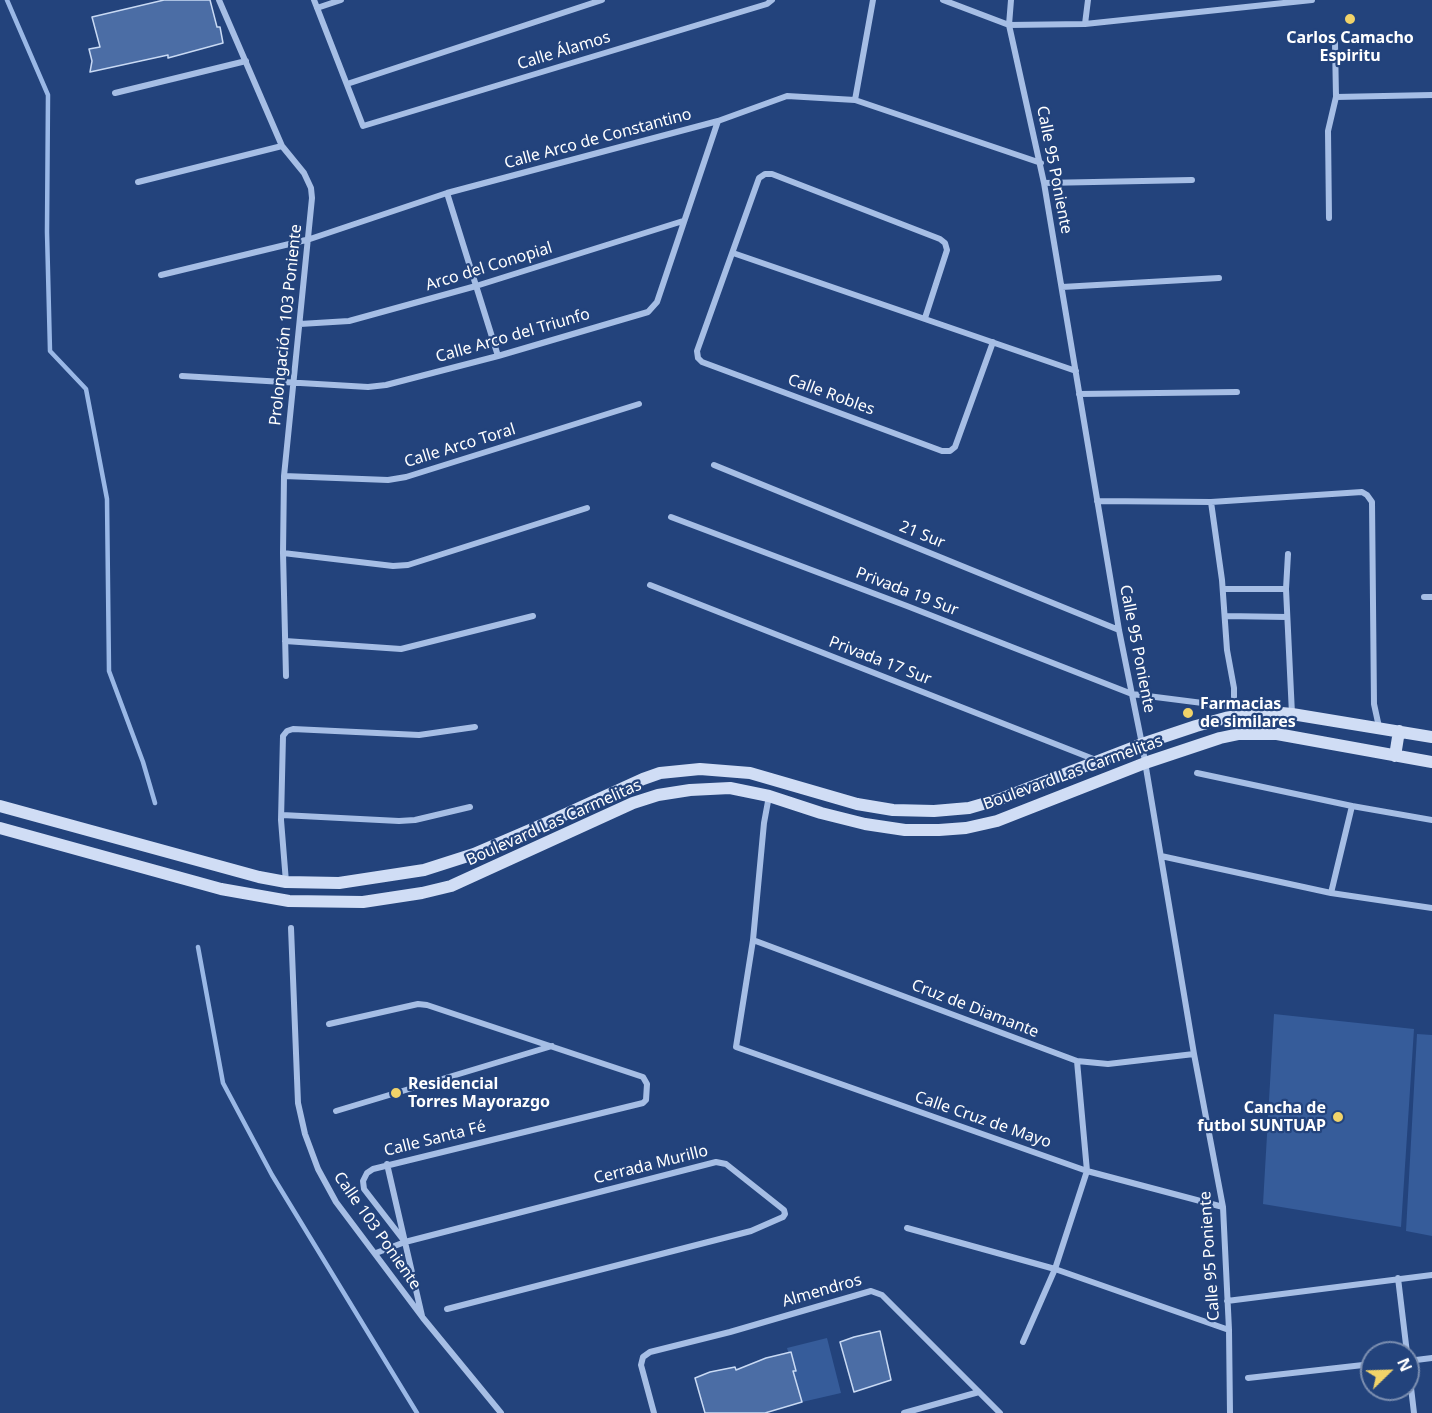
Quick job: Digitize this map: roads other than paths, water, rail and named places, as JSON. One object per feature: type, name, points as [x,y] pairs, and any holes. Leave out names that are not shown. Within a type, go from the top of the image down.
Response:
[{"type":"main road","name":"Boulevard Las Carmelitas","points":[[0,806],[259,877],[286,882],[339,883],[424,870],[474,854],[660,773],[700,769],[729,770],[750,773],[857,804],[893,810],[934,812],[969,808],[1000,799],[1142,744],[1237,711],[1293,714],[1432,737]]},
{"type":"main road","points":[[1395,756],[1399,731]]},
{"type":"main road","name":"Boulevard Las Carmelitas","points":[[0,828],[221,889],[289,901],[363,902],[422,894],[451,885],[633,803],[658,795],[690,790],[730,789],[769,796],[821,813],[905,831],[948,830],[966,828],[1007,817],[1145,763],[1239,734],[1277,734],[1432,762]]},
{"type":"main road","points":[[729,770],[730,789]]},
{"type":"street","name":"Prolongación 103 Poniente","points":[[219,0],[282,146],[304,173],[311,188],[312,198],[310,238],[284,476],[286,676]]},
{"type":"street","points":[[314,0],[346,84],[602,0]]},
{"type":"street","points":[[317,8],[341,0]]},
{"type":"street","name":"Calle Álamos","points":[[346,84],[363,126],[767,4],[772,0]]},
{"type":"street","points":[[855,100],[873,0]]},
{"type":"street","points":[[943,0],[1009,26],[1085,24],[1312,0]]},
{"type":"street","name":"Calle 95 Poniente","points":[[1011,0],[1009,26],[1041,163],[1119,630],[1142,744],[1194,1054],[1223,1207],[1229,1330],[1230,1413]]},
{"type":"street","points":[[1085,24],[1088,0]]},
{"type":"street","points":[[1329,218],[1328,131],[1336,97],[1335,43]]},
{"type":"street","points":[[115,93],[246,61]]},
{"type":"street","points":[[1336,97],[1432,95]]},
{"type":"street","name":"Calle Arco de Constantino","points":[[161,275],[310,238],[447,193],[718,121],[786,96],[855,100],[1041,163]]},
{"type":"street","name":"Calle Arco del Triunfo","points":[[182,376],[368,387],[386,385],[498,356],[648,312],[657,302],[718,121]]},
{"type":"street","points":[[138,182],[282,146]]},
{"type":"street","points":[[925,318],[947,250],[945,243],[940,239],[772,174],[765,174],[759,178],[734,253],[1076,371]]},
{"type":"street","points":[[1044,183],[1192,180]]},
{"type":"street","points":[[447,193],[498,356]]},
{"type":"street","name":"Arco del Conopial","points":[[300,324],[349,321],[476,286],[683,221]]},
{"type":"street","name":"Calle Robles","points":[[734,253],[698,351],[698,358],[702,362],[942,451],[950,451],[956,447],[993,342]]},
{"type":"street","points":[[1062,287],[1219,278]]},
{"type":"street","points":[[1080,394],[1237,392]]},
{"type":"street","name":"Calle Arco Toral","points":[[284,476],[388,480],[406,477],[639,404]]},
{"type":"street","name":"21 Sur","points":[[714,465],[1119,630]]},
{"type":"street","points":[[1097,501],[1211,502],[1362,492],[1367,495],[1372,502],[1374,704],[1379,727]]},
{"type":"street","points":[[1211,502],[1223,589],[1227,650],[1237,711]]},
{"type":"street","points":[[283,553],[393,566],[408,565],[587,508]]},
{"type":"street","name":"Privada 19 Sur","points":[[671,517],[1132,694],[1237,711]]},
{"type":"street","points":[[1288,554],[1286,589],[1293,714]]},
{"type":"street","name":"Privada 17 Sur","points":[[650,585],[1099,762]]},
{"type":"street","points":[[1223,589],[1286,589]]},
{"type":"street","points":[[1424,597],[1432,597]]},
{"type":"street","points":[[285,640],[401,649],[533,616]]},
{"type":"street","points":[[1225,616],[1287,617]]},
{"type":"street","points":[[286,882],[282,815],[283,736],[293,729],[419,735],[475,727]]},
{"type":"street","points":[[1197,773],[1352,806],[1432,820]]},
{"type":"street","points":[[753,940],[764,823],[769,796]]},
{"type":"street","points":[[1331,893],[1352,806]]},
{"type":"street","points":[[282,815],[399,821],[416,820],[470,807]]},
{"type":"street","points":[[1161,856],[1331,893],[1432,908]]},
{"type":"street","name":"Calle 103 Poniente","points":[[291,928],[298,1103],[305,1134],[318,1169],[336,1202],[423,1318],[501,1413]]},
{"type":"street","name":"Calle Cruz de Mayo","points":[[753,940],[736,1047],[1086,1171],[1223,1207]]},
{"type":"street","name":"Cruz de Diamante","points":[[753,940],[1077,1061],[1108,1064],[1194,1054]]},
{"type":"street","points":[[329,1024],[418,1004],[552,1046]]},
{"type":"street","points":[[336,1111],[552,1046]]},
{"type":"street","name":"Calle Santa Fé","points":[[405,1242],[364,1189],[363,1181],[367,1173],[387,1164],[643,1103],[646,1100],[648,1084],[643,1077],[552,1046]]},
{"type":"street","points":[[1023,1342],[1055,1269],[1086,1171],[1077,1061]]},
{"type":"street","name":"Cerrada Murillo","points":[[376,1253],[405,1242],[716,1162],[726,1164],[784,1210],[783,1217],[751,1231],[447,1309]]},
{"type":"street","points":[[387,1164],[423,1318]]},
{"type":"street","points":[[907,1228],[1055,1269],[1229,1330]]},
{"type":"street","points":[[1227,1301],[1432,1275]]},
{"type":"street","points":[[1398,1278],[1406,1341]]},
{"type":"street","name":"Almendros","points":[[654,1413],[641,1365],[643,1357],[650,1352],[730,1332],[871,1291],[882,1295],[1000,1413]]},
{"type":"street","points":[[1248,1378],[1360,1365]]},
{"type":"street","points":[[904,1413],[979,1392]]},
{"type":"waterway","points":[[7,0],[48,95],[47,232],[50,351],[86,389],[107,499],[109,671],[143,762],[155,803]]},
{"type":"waterway","points":[[198,947],[223,1083],[272,1175],[417,1413]]},
{"type":"place","name":"Carlos Camacho Espiritu","points":[[1350,19]]},
{"type":"place","name":"Farmacias de similares","points":[[1188,713]]},
{"type":"place","name":"Residencial Torres Mayorazgo","points":[[396,1093]]},
{"type":"place","name":"Cancha de futbol SUNTUAP","points":[[1338,1117]]}]
